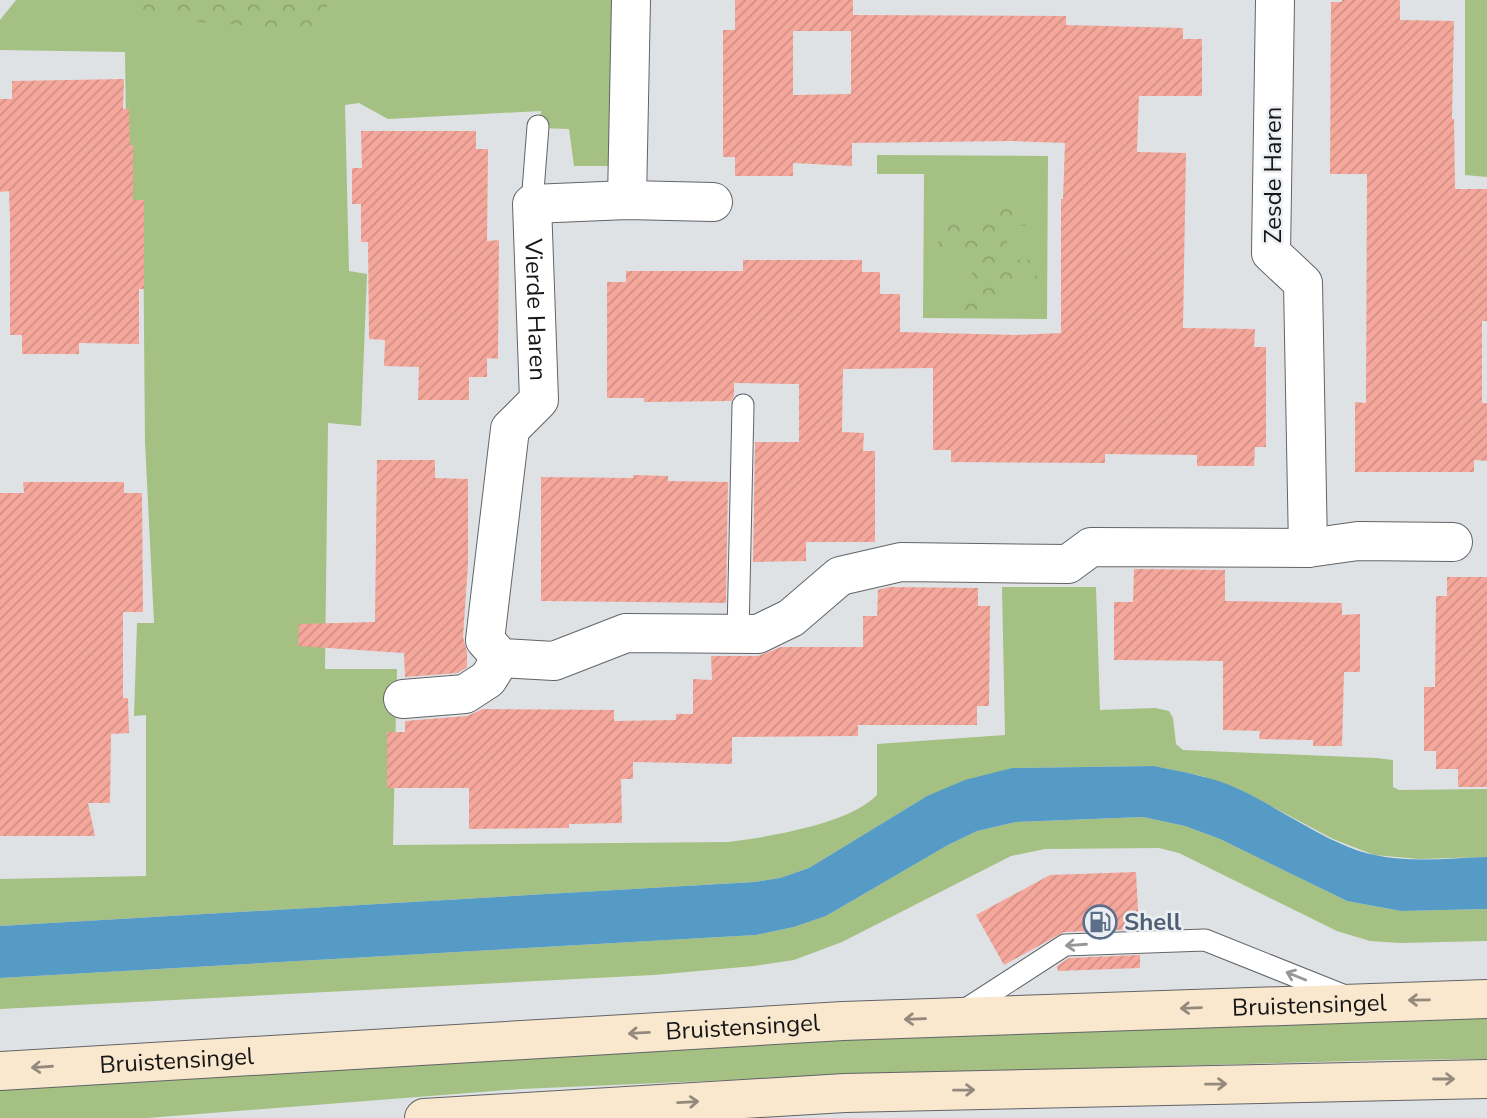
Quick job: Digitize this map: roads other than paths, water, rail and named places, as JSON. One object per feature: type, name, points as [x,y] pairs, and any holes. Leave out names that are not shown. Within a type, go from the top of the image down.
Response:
[{"type":"main road","name":"Bruistensingel","points":[[0,1071],[816,1023],[1487,999]]},
{"type":"main road","points":[[424,1118],[845,1093],[1487,1079]]},
{"type":"street","points":[[627,200],[631,0]]},
{"type":"street","name":"Zesde Haren","points":[[1275,0],[1270,253],[1303,283],[1308,548]]},
{"type":"street","name":"Vierde Haren","points":[[501,658],[485,640],[510,429],[539,400],[532,205],[627,200],[713,202]]},
{"type":"street","points":[[402,699],[465,694],[488,679],[501,658],[554,661],[626,633],[758,634],[791,618],[840,576],[901,562],[1068,564],[1091,547],[1308,548],[1358,541],[1453,542]]},
{"type":"lane","points":[[532,205],[537,126]]},
{"type":"lane","points":[[738,634],[743,405]]},
{"type":"lane","points":[[954,1018],[1065,945],[1078,944],[1205,940],[1360,1002]]},
{"type":"water","points":[[1154,766],[1231,785],[1325,836],[1359,851],[1403,859],[1487,857],[1487,909],[1401,911],[1347,901],[1220,839],[1185,826],[1143,817],[1016,822],[977,831],[948,845],[826,916],[794,927],[756,935],[0,978],[0,926],[754,882],[780,878],[809,868],[927,796],[965,780],[1012,768]]},
{"type":"place","name":"Shell","points":[[1100,922]]}]
